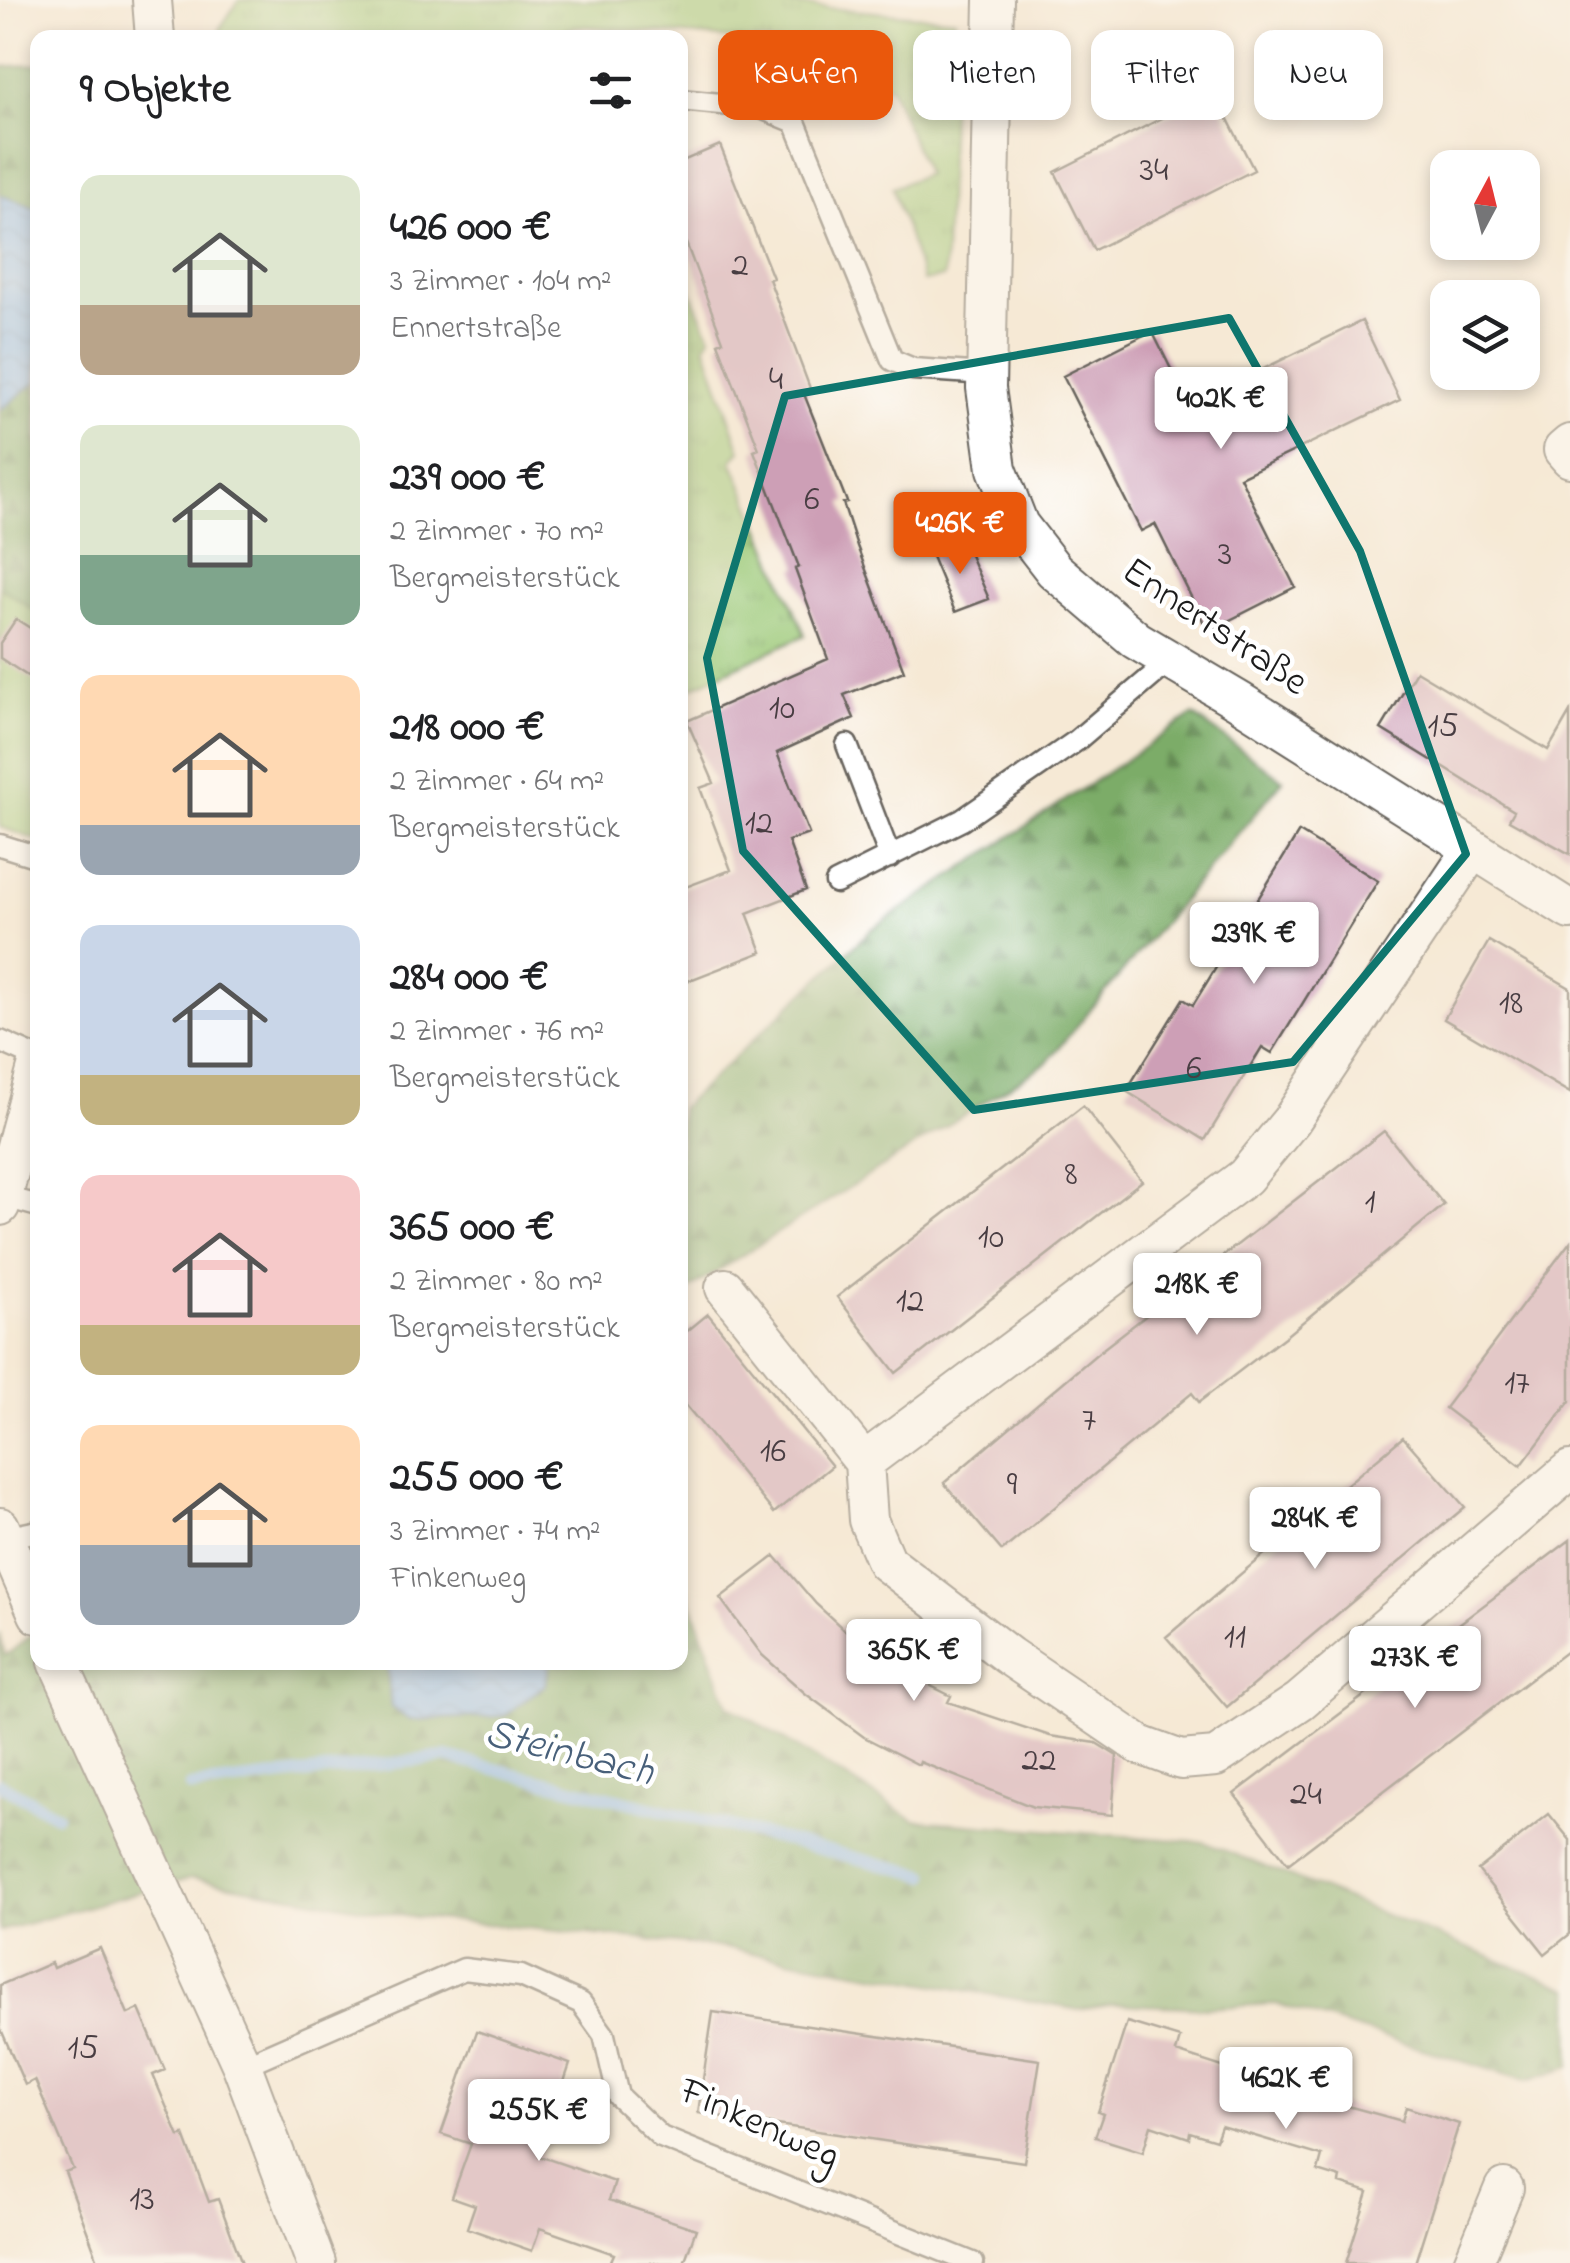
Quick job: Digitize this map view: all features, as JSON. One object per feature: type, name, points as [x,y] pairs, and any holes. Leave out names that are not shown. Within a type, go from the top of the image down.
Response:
[{"type":"street","points":[[152,0],[155,30]]},
{"type":"street","name":"Ennertstraße","points":[[994,0],[986,374],[997,469],[1019,525],[1054,570],[1136,640],[1570,910]]},
{"type":"street","points":[[1570,444],[1562,450],[1570,458]]},
{"type":"street","points":[[864,1462],[1245,1177],[1291,1121],[1472,850]]},
{"type":"street","points":[[13,1203],[30,1106]]},
{"type":"street","points":[[726,1288],[864,1462],[868,1520],[886,1562],[1009,1656],[1140,1745],[1181,1760],[1216,1758],[1300,1701],[1570,1470]]},
{"type":"street","points":[[14,1532],[30,1587]]},
{"type":"street","points":[[62,1670],[242,2066],[316,2263]]},
{"type":"street","points":[[1473,2263],[1504,2188]]},
{"type":"lane","points":[[688,101],[761,108],[795,122],[892,360],[913,369],[986,374]]},
{"type":"lane","points":[[836,883],[962,820],[1076,741],[1171,660]]},
{"type":"lane","points":[[847,745],[890,856]]},
{"type":"lane","points":[[0,844],[30,854]]},
{"type":"lane","points":[[0,1041],[30,1057]]},
{"type":"lane","name":"Finkenweg","points":[[242,2066],[464,1968],[521,1976],[581,2003],[604,2035],[618,2096],[661,2137],[973,2263]]},
{"type":"highlighted area","points":[[1229,318],[1360,551],[1466,854],[1293,1062],[974,1110],[743,851],[707,658],[785,396]]},
{"type":"green space","points":[[239,0],[737,0],[955,19],[955,30],[913,30],[913,120],[951,120],[944,277],[923,281],[892,188],[926,174],[893,93],[893,30],[718,30],[718,38],[688,35],[688,30],[578,26],[566,30],[220,30]]},
{"type":"green space","points":[[30,65],[30,206],[0,195],[0,67]]},
{"type":"green space","points":[[688,285],[710,336],[705,345],[741,451],[732,460],[805,635],[688,689]]},
{"type":"green space","points":[[30,386],[30,607],[0,587],[0,410]]},
{"type":"green space","points":[[0,587],[30,607],[30,838],[0,827]]},
{"type":"green space","points":[[1193,715],[1283,780],[1046,1063],[688,1290],[688,1101],[872,929]]},
{"type":"green space","points":[[688,1592],[728,1705],[915,1820],[1204,1842],[1570,1989],[1570,2067],[1527,2081],[1276,2004],[1205,2008],[1116,2004],[1079,2010],[718,1947],[404,1916],[191,1878],[0,1931],[0,1633],[5,1656],[30,1636],[30,1670],[388,1670],[391,1707],[545,1685],[548,1670],[688,1670]]},
{"type":"water","points":[[0,195],[30,206],[30,386],[0,410]]},
{"type":"water","points":[[388,1670],[548,1670],[545,1685],[504,1716],[410,1720],[391,1707]]},
{"type":"building","points":[[1158,120],[1228,120],[1254,170],[1094,250],[1055,172]]},
{"type":"building","points":[[720,145],[773,278],[769,279],[811,391],[804,394],[847,502],[843,503],[857,546],[904,671],[844,695],[854,718],[777,753],[809,834],[788,841],[806,890],[747,913],[762,952],[688,981],[688,886],[731,870],[700,788],[714,783],[688,721],[828,659],[795,569],[799,567],[754,451],[759,449],[718,343],[723,341],[688,248],[688,159]]},
{"type":"building","points":[[1362,321],[1400,400],[1240,477],[1295,587],[1208,631],[1155,524],[1141,531],[1063,376],[1152,331],[1189,405]]},
{"type":"building","points":[[964,541],[989,599],[955,612],[931,554]]},
{"type":"building","points":[[16,619],[30,628],[30,678],[0,658],[0,643]]},
{"type":"building","points":[[1416,671],[1548,750],[1570,712],[1570,854],[1509,820],[1514,811],[1381,729]]},
{"type":"building","points":[[1299,832],[1378,881],[1272,1053],[1262,1047],[1205,1140],[1126,1091],[1183,999],[1193,1005]]},
{"type":"building","points":[[1489,941],[1570,988],[1570,1093],[1444,1019]]},
{"type":"building","points":[[1083,1106],[1142,1181],[896,1373],[837,1297]]},
{"type":"building","points":[[1384,1131],[1444,1205],[1199,1402],[1192,1393],[1002,1551],[944,1483],[1099,1352]]},
{"type":"building","points":[[1570,1242],[1570,1401],[1521,1466],[1445,1408]]},
{"type":"building","points":[[708,1314],[832,1466],[774,1513],[688,1408],[688,1330]]},
{"type":"building","points":[[1403,1437],[1465,1507],[1227,1707],[1166,1637]]},
{"type":"building","points":[[1570,1540],[1570,1649],[1288,1864],[1234,1794]]},
{"type":"building","points":[[775,1556],[816,1604],[854,1639],[886,1660],[904,1655],[920,1659],[931,1671],[931,1686],[951,1696],[948,1702],[1050,1736],[1096,1743],[1117,1756],[1112,1815],[1033,1807],[920,1762],[919,1765],[864,1737],[806,1694],[762,1655],[720,1598]]},
{"type":"building","points":[[1549,1814],[1570,1840],[1570,1934],[1545,1954],[1478,1870]]},
{"type":"building","points":[[100,1948],[128,2014],[139,2009],[165,2070],[153,2075],[179,2137],[184,2135],[209,2202],[218,2199],[242,2263],[99,2263],[65,2172],[73,2169],[35,2080],[25,2085],[0,2027],[0,1985]]},
{"type":"building","points":[[713,2012],[1040,2060],[1024,2162],[698,2113]]},
{"type":"building","points":[[1127,2022],[1180,2038],[1176,2052],[1250,2076],[1254,2063],[1330,2085],[1326,2100],[1402,2121],[1406,2107],[1459,2124],[1415,2263],[1346,2263],[1368,2192],[1318,2171],[1322,2156],[1221,2126],[1216,2140],[1190,2132],[1189,2138],[1151,2125],[1143,2152],[1095,2137],[1103,2114],[1098,2112]]},
{"type":"building","points":[[477,2031],[570,2064],[539,2156],[615,2182],[609,2200],[696,2229],[684,2263],[610,2263],[614,2254],[540,2228],[532,2251],[467,2228],[475,2205],[452,2197],[471,2144],[441,2134]]},
{"type":"waterway","name":"Steinbach","points":[[191,1787],[446,1757],[925,1875]]},
{"type":"waterway","name":"Steinbach","points":[[0,1784],[56,1815]]}]
